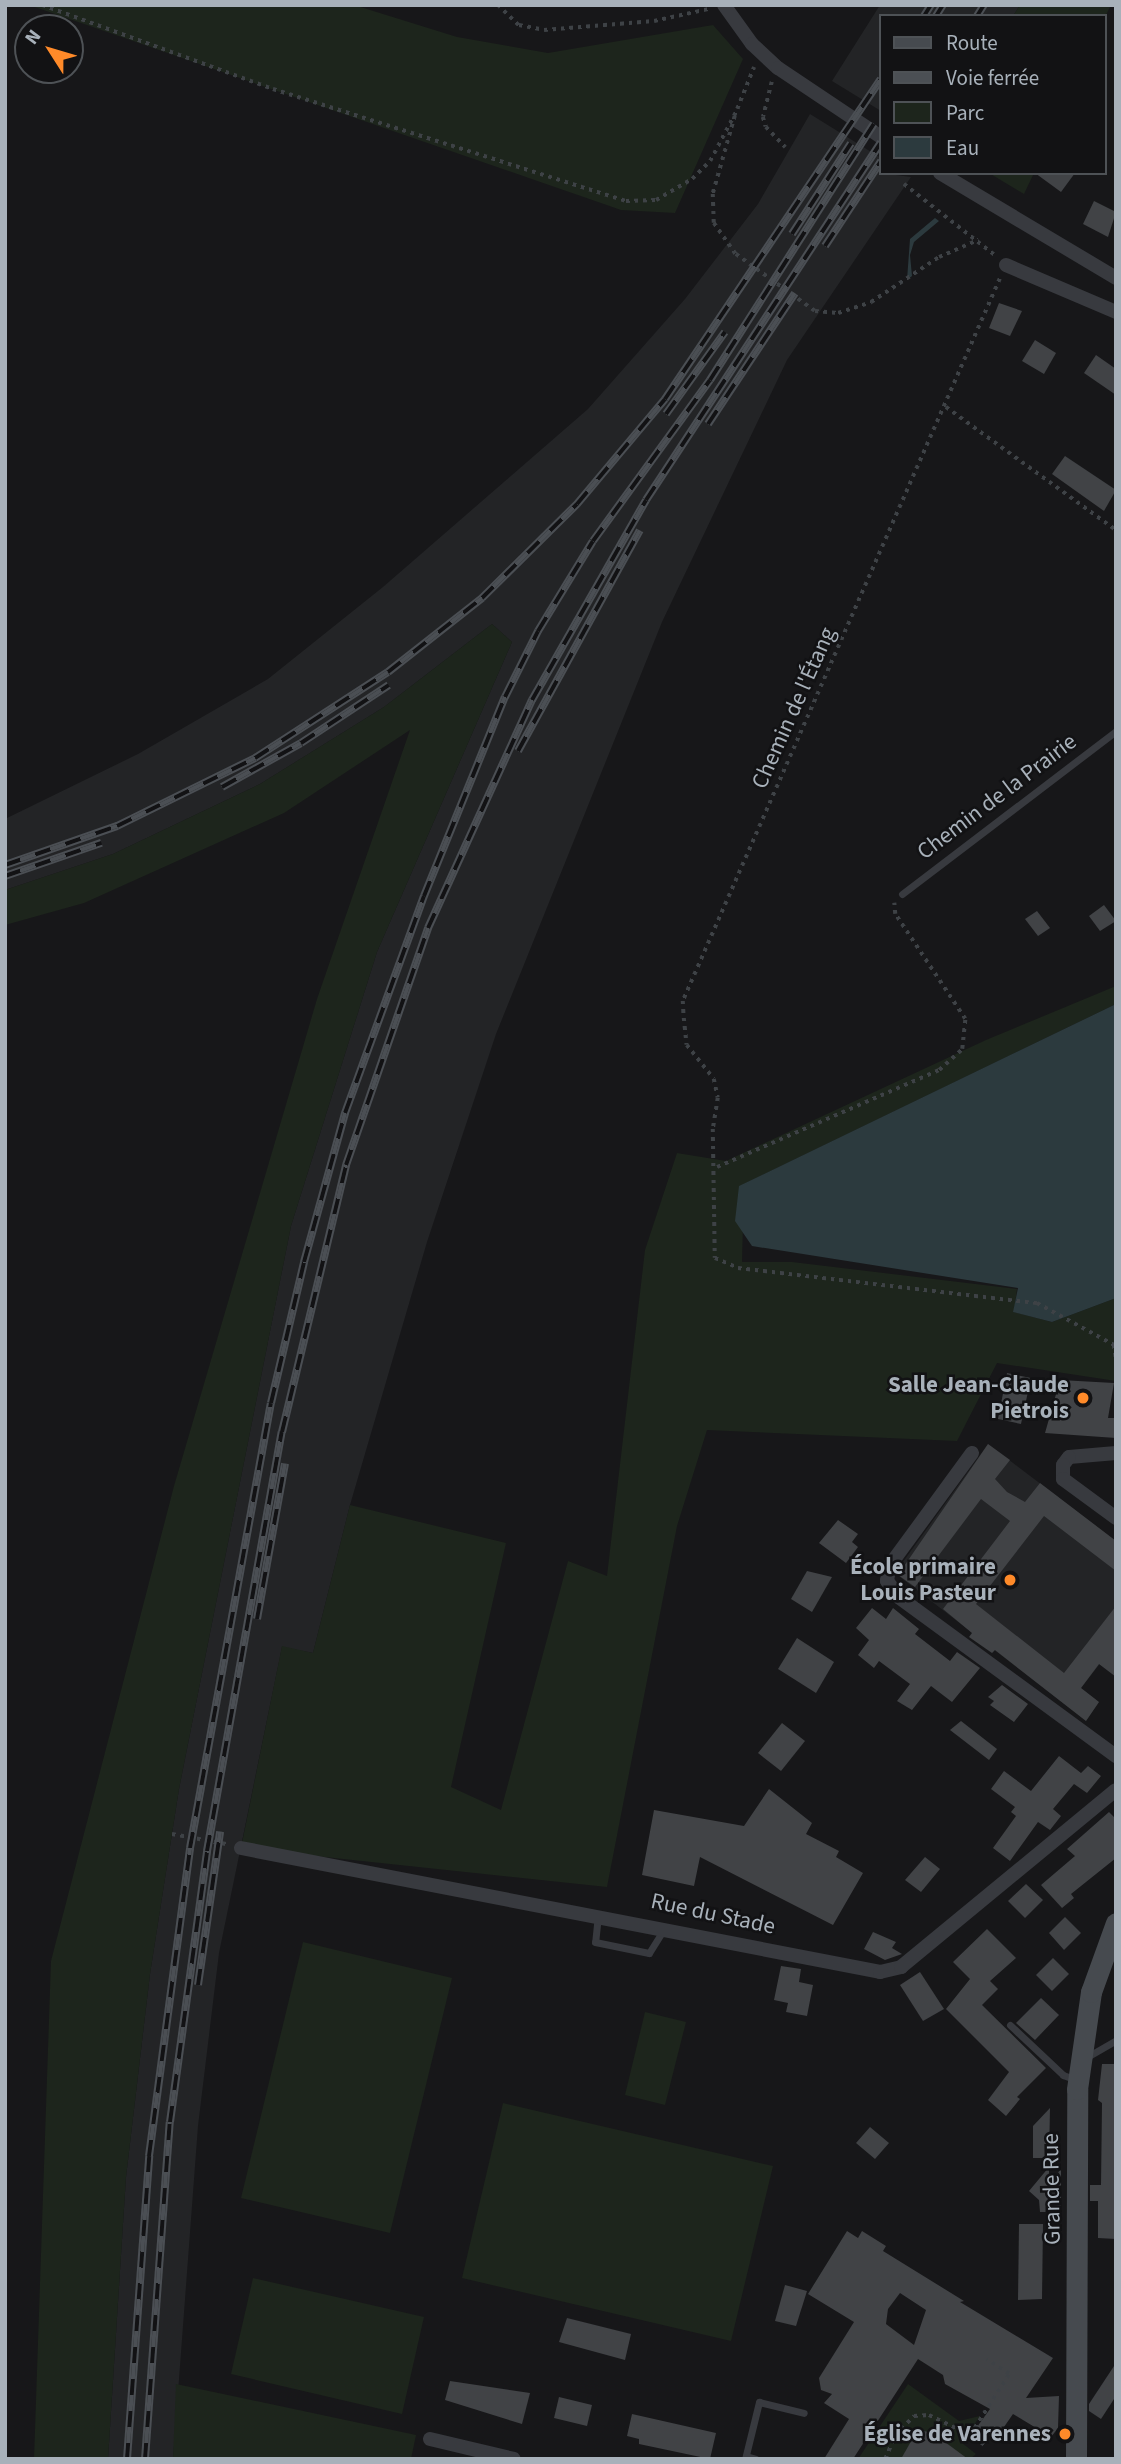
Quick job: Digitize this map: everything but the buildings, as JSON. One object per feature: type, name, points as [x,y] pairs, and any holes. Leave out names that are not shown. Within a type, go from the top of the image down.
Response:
[{"type":"main road","name":"Grande Rue","points":[[1076,2459],[1079,2070],[1091,1992],[1116,1923]]},
{"type":"street","points":[[718,6],[778,68],[880,136]]},
{"type":"street","points":[[943,175],[1116,278]]},
{"type":"street","points":[[1006,265],[1116,312]]},
{"type":"street","points":[[972,1453],[890,1565],[887,1581],[900,1598],[1116,1756]]},
{"type":"street","points":[[1116,1453],[1069,1457],[1063,1465],[1063,1479],[1116,1518]]},
{"type":"street","name":"Rue du Stade","points":[[241,1847],[665,1927],[880,1972],[901,1967],[1116,1790]]},
{"type":"street","points":[[430,2439],[514,2459]]},
{"type":"lane","name":"Chemin de la Prairie","points":[[902,894],[1116,731]]},
{"type":"lane","points":[[598,1914],[595,1942],[649,1953],[665,1927]]},
{"type":"lane","points":[[1010,2025],[1063,2075],[1079,2070],[1116,2040]]},
{"type":"lane","points":[[756,2459],[746,2458],[759,2403],[804,2413]]},
{"type":"path","points":[[42,5],[273,89],[626,201],[656,200],[702,171],[737,108],[760,52]]},
{"type":"path","points":[[498,5],[519,25],[544,30],[654,21],[718,6]]},
{"type":"path","points":[[778,68],[763,117],[766,127],[785,147]]},
{"type":"path","points":[[737,108],[713,194],[714,223],[736,254],[814,311],[838,313],[871,302],[939,257],[978,240]]},
{"type":"path","points":[[904,184],[978,240],[1006,265]]},
{"type":"path","name":"Chemin de l'Étang","points":[[1006,265],[946,407],[683,1001],[687,1045],[714,1079],[718,1098],[713,1129],[717,1167],[715,1258],[737,1268],[1037,1303],[1114,1345],[1116,1358]]},
{"type":"path","points":[[946,407],[1116,530]]},
{"type":"path","points":[[717,1167],[939,1070],[962,1049],[965,1019],[895,914],[894,903],[902,894]]},
{"type":"path","points":[[172,1834],[241,1847]]},
{"type":"path","points":[[970,2435],[1009,2374],[986,2359]]},
{"type":"path","points":[[885,2459],[895,2435],[914,2416],[929,2415],[984,2445]]},
{"type":"shaded area","points":[[880,5],[1020,5],[1014,14],[880,14],[880,110],[832,81]]},
{"type":"shaded area","points":[[810,114],[880,157],[880,175],[911,177],[787,360],[662,622],[496,1034],[427,1242],[350,1505],[313,1653],[282,1647],[219,1953],[198,2126],[173,2459],[108,2459],[126,2177],[150,1974],[179,1789],[291,1226],[377,952],[512,642],[492,624],[384,707],[260,784],[113,854],[5,890],[5,819],[138,754],[268,679],[383,587],[588,409],[685,299],[758,204]]},
{"type":"shaded area","name":"École primaire Louis Pasteur","points":[[988,1444],[1116,1541],[1116,1643],[1081,1688],[1099,1702],[1086,1721],[895,1573]]},
{"type":"green space","points":[[29,5],[354,5],[457,37],[548,53],[713,25],[743,59],[675,213],[621,210],[84,24],[84,14],[55,14]]},
{"type":"green space","points":[[1020,5],[1111,5],[1106,14],[1014,14]]},
{"type":"green space","points":[[992,175],[1033,175],[1024,194]]},
{"type":"green space","points":[[492,624],[512,642],[377,952],[291,1226],[179,1789],[150,1974],[126,2177],[108,2459],[34,2459],[51,1961],[174,1486],[317,999],[410,730],[284,813],[84,903],[5,925],[5,890],[113,854],[260,784],[384,707]]},
{"type":"green space","points":[[1116,986],[1116,1004],[744,1184],[742,1262],[792,1262],[1017,1289],[1014,1312],[1052,1322],[1116,1298],[1116,1381],[997,1363],[957,1441],[707,1430],[677,1526],[607,1887],[241,1848],[282,1646],[313,1653],[350,1505],[506,1543],[451,1787],[501,1810],[568,1561],[607,1576],[645,1250],[677,1153],[726,1161],[986,1040]]},
{"type":"green space","points":[[303,1942],[452,1978],[390,2233],[241,2198]]},
{"type":"green space","points":[[645,2012],[686,2022],[665,2105],[625,2095]]},
{"type":"green space","points":[[503,2103],[773,2166],[731,2341],[462,2278]]},
{"type":"green space","points":[[253,2278],[424,2317],[402,2414],[231,2374]]},
{"type":"green space","points":[[176,2384],[416,2435],[411,2459],[173,2459]]},
{"type":"green space","points":[[908,2384],[959,2421],[980,2416],[962,2443],[976,2454],[970,2459],[858,2459]]},
{"type":"water","points":[[935,218],[939,221],[914,242],[910,255],[912,276],[907,280],[910,239]]},
{"type":"water","points":[[1116,1004],[1116,1298],[1052,1322],[1013,1312],[1018,1288],[752,1246],[735,1221],[739,1186]]},
{"type":"railway","points":[[925,14],[931,5]]},
{"type":"railway","points":[[937,14],[943,5]]},
{"type":"railway","points":[[978,14],[984,5]]},
{"type":"railway","points":[[5,865],[117,826],[255,758],[388,672],[482,598],[577,504],[665,399],[880,80]]},
{"type":"railway","points":[[127,2459],[149,2156],[190,1848],[271,1403],[304,1262],[345,1113],[424,896],[505,697],[538,631],[593,541],[710,380],[874,124]]},
{"type":"railway","points":[[792,234],[851,143]]},
{"type":"railway","points":[[145,2459],[170,2122],[207,1851],[282,1432],[346,1165],[428,928],[532,700],[646,500],[880,144]]},
{"type":"railway","points":[[825,246],[880,163]]},
{"type":"railway","points":[[708,424],[795,293]]},
{"type":"railway","points":[[666,414],[725,332]]},
{"type":"railway","points":[[518,751],[640,530]]},
{"type":"railway","points":[[222,787],[301,743],[389,685]]},
{"type":"railway","points":[[5,876],[101,843]]},
{"type":"railway","points":[[257,1619],[285,1464]]},
{"type":"railway","points":[[198,1985],[220,1832]]},
{"type":"place","name":"Salle Jean-Claude Pietrois","points":[[1083,1398]]},
{"type":"place","name":"École primaire Louis Pasteur","points":[[1010,1580]]},
{"type":"place","name":"Église de Varennes","points":[[1065,2434]]}]
